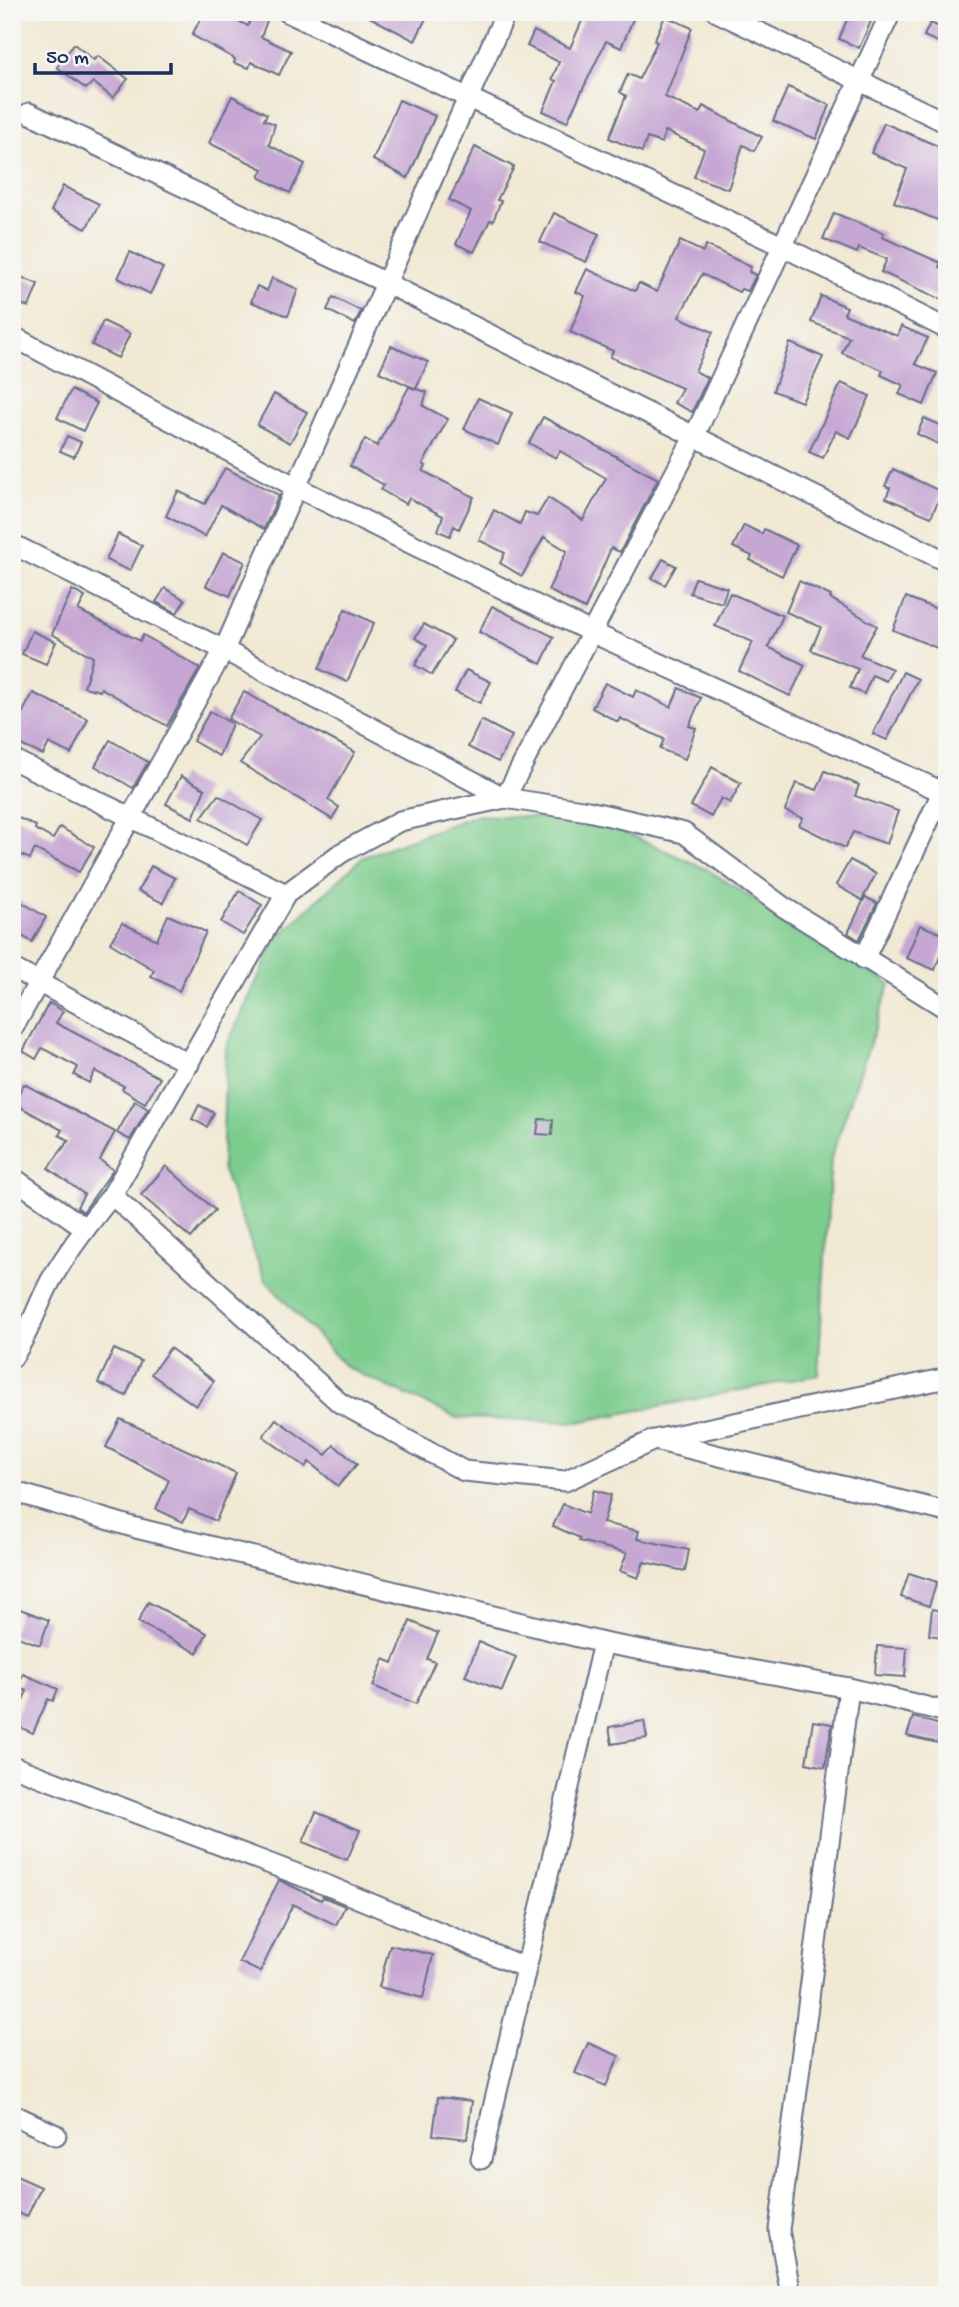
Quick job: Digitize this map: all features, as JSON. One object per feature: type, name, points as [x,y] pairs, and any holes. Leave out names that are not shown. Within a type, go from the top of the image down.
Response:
[{"type":"street","points":[[287,12],[782,246],[947,329]]},
{"type":"street","points":[[12,1030],[224,650],[506,12]]},
{"type":"street","points":[[717,12],[947,123]]},
{"type":"street","points":[[12,1358],[23,1342],[51,1281],[85,1228],[112,1195],[286,894],[341,853],[400,821],[505,798],[695,435],[891,12]]},
{"type":"street","points":[[29,113],[386,283],[947,562]]},
{"type":"street","points":[[12,336],[296,486],[593,633],[945,789],[864,959]]},
{"type":"street","points":[[12,544],[224,650],[505,798],[588,811],[684,833],[782,906],[947,1009]]},
{"type":"street","points":[[12,759],[286,894]]},
{"type":"street","points":[[12,968],[190,1064]]},
{"type":"street","points":[[12,1177],[85,1228]]},
{"type":"street","points":[[112,1195],[340,1403],[464,1471],[565,1481],[654,1440],[947,1377]]},
{"type":"street","points":[[654,1440],[947,1512]]},
{"type":"street","points":[[12,1491],[136,1528],[603,1643],[849,1688],[947,1712]]},
{"type":"street","points":[[481,2159],[603,1643]]},
{"type":"street","points":[[791,2295],[779,2230],[849,1688]]},
{"type":"street","points":[[12,1766],[331,1887],[526,1968]]},
{"type":"street","points":[[12,2114],[56,2135]]},
{"type":"green space","points":[[476,815],[597,820],[706,869],[890,984],[831,1158],[818,1375],[578,1422],[457,1418],[347,1368],[265,1280],[222,1168],[226,1048],[276,939],[363,857]]},
{"type":"building","points":[[204,12],[221,12],[248,26],[253,12],[268,18],[261,37],[291,51],[279,75],[251,62],[249,68],[234,63],[235,59],[192,35]]},
{"type":"building","points":[[360,12],[429,12],[415,41]]},
{"type":"building","points":[[586,12],[636,12],[621,48],[606,41],[567,122],[543,111],[556,81],[552,79],[559,62],[527,46],[534,31],[570,48]]},
{"type":"building","points":[[850,12],[872,19],[859,48],[839,39]]},
{"type":"building","points":[[665,16],[692,28],[665,97],[700,113],[703,106],[762,137],[754,151],[743,145],[728,189],[694,177],[704,149],[665,131],[662,143],[647,138],[642,152],[609,138],[626,96],[620,92],[628,74],[639,79],[657,42],[654,41]]},
{"type":"building","points":[[930,23],[947,30],[947,46],[924,36]]},
{"type":"building","points":[[74,44],[94,60],[98,56],[128,79],[113,98],[93,82],[86,89],[57,67]]},
{"type":"building","points":[[788,87],[830,105],[816,139],[773,121]]},
{"type":"building","points":[[232,96],[267,114],[264,120],[275,124],[269,145],[305,164],[290,193],[259,177],[263,169],[209,143]]},
{"type":"building","points":[[399,100],[435,116],[408,178],[373,160]]},
{"type":"building","points":[[884,123],[947,150],[947,224],[894,202],[907,169],[871,153]]},
{"type":"building","points":[[475,147],[514,167],[497,200],[501,201],[493,221],[490,220],[474,252],[456,244],[471,211],[449,200]]},
{"type":"building","points":[[63,186],[99,204],[86,229],[51,211]]},
{"type":"building","points":[[554,213],[599,234],[586,262],[540,242]]},
{"type":"building","points":[[834,213],[884,233],[882,237],[941,263],[939,267],[947,270],[947,302],[881,272],[887,259],[859,248],[857,253],[823,239]]},
{"type":"building","points":[[680,241],[703,252],[706,245],[751,267],[749,272],[756,275],[748,291],[741,289],[739,292],[702,274],[679,317],[713,332],[695,371],[708,378],[692,412],[674,403],[682,388],[610,357],[613,351],[570,332],[585,296],[576,292],[587,269],[635,291],[639,283],[657,292]]},
{"type":"building","points":[[130,252],[163,268],[150,294],[118,278]]},
{"type":"building","points":[[16,275],[38,284],[29,307],[12,301]]},
{"type":"building","points":[[272,278],[298,289],[288,316],[251,302],[257,286],[267,291]]},
{"type":"building","points":[[821,296],[847,307],[844,314],[897,336],[901,326],[928,338],[915,364],[937,373],[924,405],[899,394],[903,385],[881,375],[883,370],[842,353],[849,337],[811,322]]},
{"type":"building","points":[[333,297],[361,311],[355,324],[327,310]]},
{"type":"building","points":[[103,321],[130,334],[118,358],[92,345]]},
{"type":"building","points":[[790,343],[823,357],[802,402],[773,391]]},
{"type":"building","points":[[391,346],[428,362],[416,389],[379,372]]},
{"type":"building","points":[[841,383],[870,396],[850,438],[836,431],[823,458],[809,452]]},
{"type":"building","points":[[409,387],[427,392],[423,406],[448,419],[423,464],[426,466],[423,471],[474,497],[459,529],[454,526],[450,536],[438,531],[443,516],[409,498],[406,504],[381,490],[384,485],[350,466],[365,439],[377,446]]},
{"type":"building","points":[[71,390],[97,403],[83,431],[57,418]]},
{"type":"building","points":[[274,394],[307,412],[290,443],[257,425]]},
{"type":"building","points":[[478,398],[512,413],[498,445],[464,429]]},
{"type":"building","points":[[543,417],[658,479],[620,552],[611,548],[585,609],[548,590],[567,551],[544,537],[522,576],[500,563],[505,553],[479,540],[494,510],[520,524],[525,512],[537,516],[548,498],[583,520],[606,478],[560,451],[556,458],[529,443]]},
{"type":"building","points":[[924,418],[945,427],[938,444],[917,434]]},
{"type":"building","points":[[67,436],[81,442],[74,457],[60,451]]},
{"type":"building","points":[[225,468],[279,495],[264,529],[221,505],[205,537],[166,516],[178,491],[205,504]]},
{"type":"building","points":[[893,469],[942,492],[931,517],[886,498],[890,488],[885,486]]},
{"type":"building","points":[[744,525],[762,534],[764,529],[797,545],[782,576],[750,560],[752,556],[733,547]]},
{"type":"building","points":[[118,534],[142,546],[130,571],[106,560]]},
{"type":"building","points":[[223,552],[245,562],[230,596],[206,586]]},
{"type":"building","points":[[663,559],[676,566],[665,585],[652,578]]},
{"type":"building","points":[[695,578],[727,588],[722,603],[690,593]]},
{"type":"building","points":[[799,581],[831,596],[830,598],[877,626],[860,655],[892,669],[886,681],[872,675],[864,694],[850,688],[858,669],[811,650],[821,627],[786,612]]},
{"type":"building","points":[[165,588],[185,600],[177,613],[156,602]]},
{"type":"building","points":[[72,590],[85,597],[78,610],[140,641],[143,635],[200,668],[167,726],[101,688],[100,691],[84,687],[93,657],[52,634]]},
{"type":"building","points":[[730,593],[783,616],[768,647],[805,665],[790,696],[739,671],[753,642],[715,626]]},
{"type":"building","points":[[906,597],[947,613],[947,652],[893,630]]},
{"type":"building","points":[[492,606],[554,637],[541,664],[479,632]]},
{"type":"building","points":[[345,609],[374,623],[347,682],[319,669]]},
{"type":"building","points":[[424,624],[453,640],[432,675],[415,665],[427,645],[415,638]]},
{"type":"building","points":[[32,631],[56,642],[46,664],[22,654]]},
{"type":"building","points":[[466,670],[491,682],[480,703],[455,692]]},
{"type":"building","points":[[903,672],[918,679],[887,740],[873,734]]},
{"type":"building","points":[[605,683],[633,697],[636,690],[671,707],[679,688],[701,698],[689,726],[696,728],[685,759],[660,749],[664,739],[620,718],[618,722],[592,708]]},
{"type":"building","points":[[244,692],[355,752],[328,800],[339,807],[332,819],[240,763],[260,737],[228,719]]},
{"type":"building","points":[[33,693],[88,719],[71,754],[49,743],[43,755],[12,741],[12,723],[16,725]]},
{"type":"building","points":[[210,711],[232,724],[219,756],[193,741]]},
{"type":"building","points":[[481,720],[512,736],[498,762],[468,747]]},
{"type":"building","points":[[110,740],[148,762],[133,788],[95,766]]},
{"type":"building","points":[[712,767],[741,783],[730,803],[721,798],[711,817],[691,806]]},
{"type":"building","points":[[825,771],[859,785],[855,796],[898,811],[887,844],[853,832],[845,848],[799,825],[803,818],[785,811],[796,783],[817,790]]},
{"type":"building","points":[[181,776],[205,789],[193,818],[166,804]]},
{"type":"building","points":[[218,795],[262,820],[247,845],[201,818]]},
{"type":"building","points":[[12,815],[36,826],[35,829],[53,839],[60,827],[94,847],[79,872],[35,849],[30,859],[12,851]]},
{"type":"building","points":[[850,860],[876,874],[862,900],[836,885]]},
{"type":"building","points":[[151,866],[175,878],[163,903],[138,891]]},
{"type":"building","points":[[239,891],[262,905],[243,935],[221,922]]},
{"type":"building","points":[[865,897],[877,903],[859,940],[848,933]]},
{"type":"building","points":[[18,900],[46,917],[32,942],[12,930],[12,911]]},
{"type":"building","points":[[168,915],[206,932],[179,991],[151,976],[154,970],[110,943],[122,923],[157,940]]},
{"type":"building","points":[[920,925],[947,936],[935,970],[906,958]]},
{"type":"building","points":[[49,1003],[63,1011],[56,1023],[160,1078],[145,1103],[122,1089],[124,1086],[95,1071],[89,1083],[74,1075],[78,1067],[42,1048],[36,1059],[23,1051]]},
{"type":"building","points":[[24,1084],[115,1132],[100,1160],[113,1170],[83,1212],[77,1207],[84,1194],[48,1168],[69,1140],[59,1135],[62,1130],[13,1103]]},
{"type":"building","points":[[135,1101],[148,1109],[130,1140],[117,1133]]},
{"type":"building","points":[[199,1105],[214,1113],[207,1127],[192,1119]]},
{"type":"building","points":[[539,1119],[553,1120],[552,1135],[537,1134]]},
{"type":"building","points":[[166,1166],[215,1210],[191,1238],[141,1195]]},
{"type":"building","points":[[170,1348],[214,1381],[196,1406],[151,1374]]},
{"type":"building","points":[[114,1349],[141,1361],[126,1396],[98,1383]]},
{"type":"building","points":[[120,1419],[236,1473],[216,1521],[189,1509],[183,1522],[156,1509],[169,1480],[106,1447]]},
{"type":"building","points":[[276,1419],[326,1455],[334,1445],[357,1464],[338,1486],[309,1462],[305,1467],[263,1436]]},
{"type":"building","points":[[594,1490],[611,1495],[603,1523],[639,1531],[637,1539],[689,1550],[685,1571],[644,1562],[638,1578],[620,1571],[627,1553],[579,1541],[580,1538],[553,1526],[563,1504],[587,1514]]},
{"type":"building","points":[[909,1573],[937,1582],[929,1606],[901,1597]]},
{"type":"building","points":[[148,1602],[207,1633],[197,1653],[138,1622]]},
{"type":"building","points":[[20,1609],[49,1620],[40,1645],[12,1635]]},
{"type":"building","points":[[932,1609],[947,1612],[947,1638],[929,1635]]},
{"type":"building","points":[[410,1621],[438,1633],[427,1659],[435,1662],[416,1704],[373,1686],[384,1659],[393,1663]]},
{"type":"building","points":[[479,1642],[516,1657],[502,1691],[465,1676]]},
{"type":"building","points":[[877,1646],[907,1648],[905,1677],[875,1675]]},
{"type":"building","points":[[23,1674],[58,1689],[53,1701],[48,1699],[33,1733],[12,1724],[27,1691],[18,1687]]},
{"type":"building","points":[[913,1717],[947,1727],[947,1745],[907,1736]]},
{"type":"building","points":[[644,1721],[647,1738],[612,1744],[609,1727]]},
{"type":"building","points":[[813,1721],[832,1724],[825,1767],[806,1763]]},
{"type":"building","points":[[316,1812],[360,1830],[347,1860],[303,1842]]},
{"type":"building","points":[[279,1880],[321,1900],[323,1897],[345,1906],[336,1925],[293,1904],[260,1972],[239,1962]]},
{"type":"building","points":[[390,1945],[433,1955],[423,1998],[379,1987]]},
{"type":"building","points":[[588,2043],[619,2056],[606,2086],[575,2073]]},
{"type":"building","points":[[438,2097],[472,2101],[467,2139],[433,2135]]},
{"type":"building","points":[[12,2174],[41,2187],[27,2217],[12,2210]]}]
